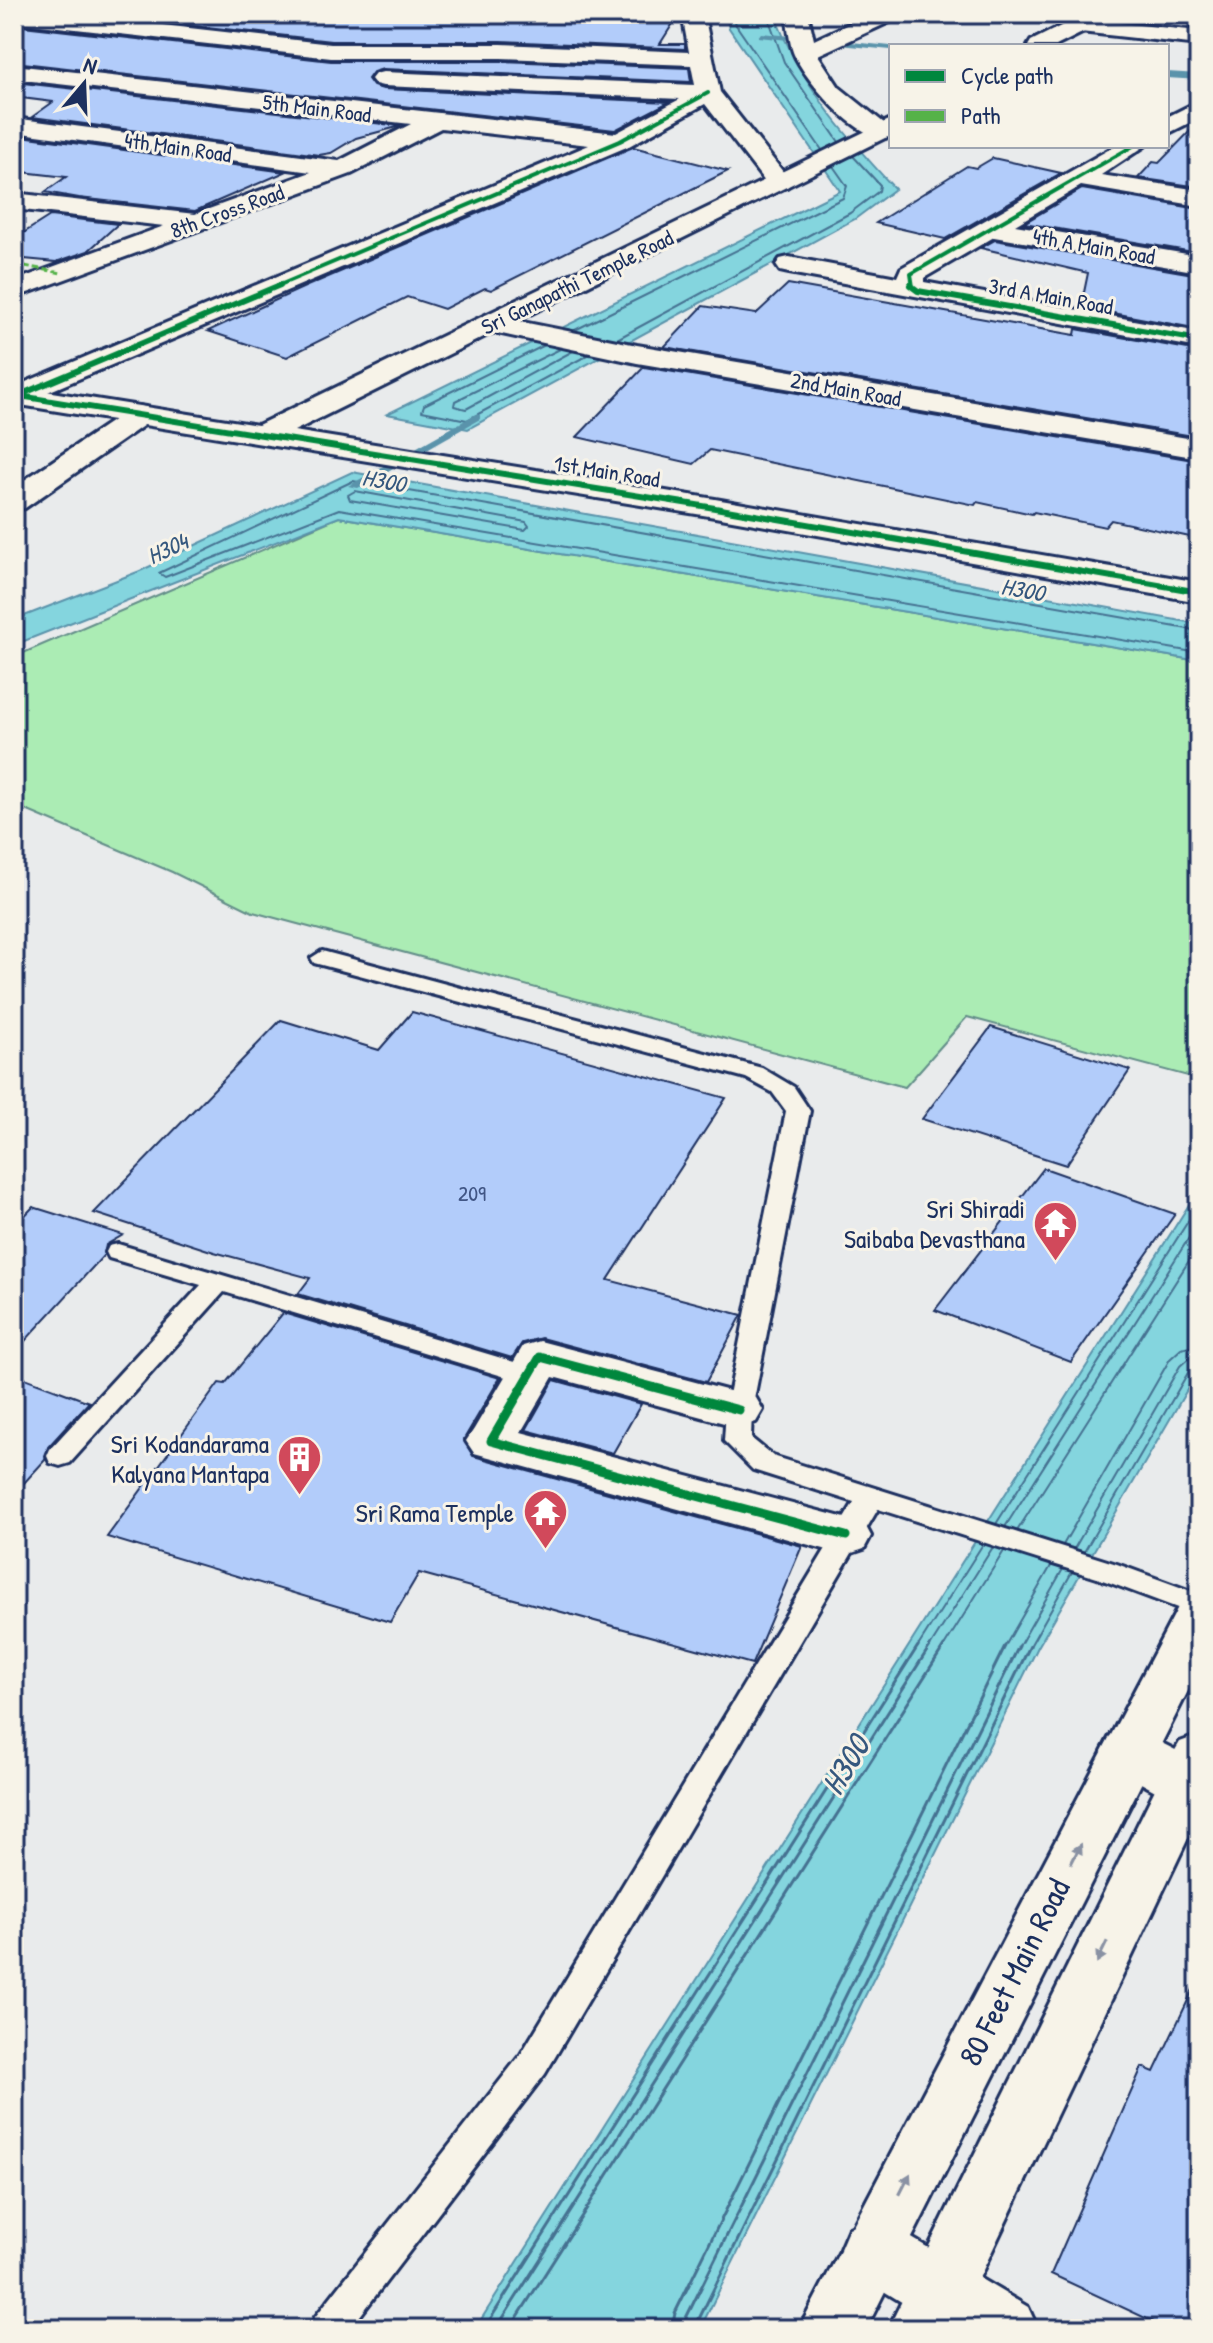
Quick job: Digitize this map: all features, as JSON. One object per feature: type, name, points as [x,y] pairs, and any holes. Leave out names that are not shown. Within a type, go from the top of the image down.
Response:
[{"type":"street","points":[[797,14],[805,53],[830,92],[880,132]]},
{"type":"street","points":[[805,53],[888,14]]},
{"type":"street","points":[[1043,44],[1102,14]]},
{"type":"street","points":[[14,15],[121,20],[331,51],[501,51],[703,59]]},
{"type":"street","points":[[94,43],[121,20]]},
{"type":"street","points":[[666,27],[695,21],[708,93],[790,176]]},
{"type":"street","points":[[469,123],[501,51],[509,25]]},
{"type":"street","points":[[1079,26],[1199,38]]},
{"type":"street","points":[[46,76],[70,59]]},
{"type":"street","name":"5th Main Road","points":[[14,72],[620,141]]},
{"type":"street","points":[[364,78],[708,93]]},
{"type":"street","points":[[50,380],[620,141],[708,93]]},
{"type":"street","points":[[1169,128],[1199,108]]},
{"type":"street","name":"8th Cross Road","points":[[14,290],[342,169],[436,121]]},
{"type":"street","name":"4th Main Road","points":[[14,125],[342,169]]},
{"type":"street","points":[[1169,130],[1199,138]]},
{"type":"street","name":"Sri Ganapathi Temple Road","points":[[262,435],[880,132]]},
{"type":"street","points":[[912,281],[988,228],[1129,148]]},
{"type":"street","points":[[1076,178],[1199,198]]},
{"type":"street","points":[[14,201],[198,222]]},
{"type":"street","name":"4th A Main Road","points":[[988,228],[1199,264]]},
{"type":"street","points":[[14,264],[62,273]]},
{"type":"street","name":"3rd A Main Road","points":[[789,265],[912,281],[1199,340]]},
{"type":"street","name":"2nd Main Road","points":[[493,324],[637,354],[1199,449]]},
{"type":"street","name":"1st Main Road","points":[[15,388],[50,380],[293,418],[383,444],[488,452],[1199,568]]},
{"type":"street","points":[[15,388],[140,415],[262,435],[383,444],[421,461],[1199,592]]},
{"type":"street","points":[[14,501],[140,415]]},
{"type":"street","points":[[739,1410],[540,1357],[491,1441],[859,1516]]},
{"type":"street","name":"80 Feet Main Road","points":[[832,2329],[1199,1617]]},
{"type":"street","points":[[929,2309],[1195,1775],[1129,1751]]},
{"type":"street","points":[[872,2249],[929,2309],[1005,2329]]},
{"type":"lane","points":[[322,958],[754,1073],[779,1084],[791,1096],[798,1111],[739,1410],[737,1441],[763,1463],[859,1516],[934,1516],[1107,1571],[1199,1605]]},
{"type":"lane","points":[[118,1252],[529,1375]]},
{"type":"lane","points":[[60,1456],[219,1282]]},
{"type":"lane","points":[[328,2329],[533,2064],[859,1516]]},
{"type":"green space","points":[[339,517],[1199,661],[1199,1079],[967,1017],[905,1087],[253,912],[172,872],[14,805],[14,657]]},
{"type":"water","points":[[725,14],[774,14],[797,64],[826,108],[895,189],[855,219],[468,429],[387,414],[840,191],[729,28]]},
{"type":"water","points":[[352,472],[1199,624],[1199,661],[339,517],[14,645],[14,620],[140,571]]},
{"type":"water","points":[[1199,1189],[1199,1369],[1038,1647],[700,2329],[475,2329]]},
{"type":"building","points":[[91,14],[679,14],[660,44],[685,44],[685,49],[501,41],[331,41]]},
{"type":"building","points":[[14,25],[331,61],[501,61],[689,68],[691,82],[383,69],[373,72],[368,79],[373,86],[383,89],[669,102],[615,130],[14,62]]},
{"type":"building","points":[[14,82],[401,126],[356,138],[331,153],[319,155],[32,117],[53,102],[14,97]]},
{"type":"building","points":[[1199,122],[1199,187],[1138,178],[1153,162],[1159,163]]},
{"type":"building","points":[[14,135],[285,172],[195,211],[79,198],[45,192],[66,177],[14,171]]},
{"type":"building","points":[[633,147],[728,171],[491,290],[485,288],[444,309],[407,297],[287,357],[208,331],[307,286]]},
{"type":"building","points":[[993,158],[1061,173],[945,239],[876,223],[967,166],[976,168]]},
{"type":"building","points":[[1082,189],[1199,209],[1199,253],[1024,223]]},
{"type":"building","points":[[50,216],[118,224],[88,251],[56,262],[14,258],[14,239]]},
{"type":"building","points":[[995,240],[1199,275],[1199,329],[1081,307],[1088,273],[981,248]]},
{"type":"building","points":[[788,284],[1075,335],[1076,329],[1199,351],[1199,437],[664,347],[703,306],[756,314]]},
{"type":"building","points":[[644,367],[1199,461],[1199,539],[1111,520],[1105,527],[977,502],[975,505],[710,450],[694,464],[577,437]]},
{"type":"building","points":[[412,1012],[726,1098],[608,1280],[742,1315],[706,1382],[541,1338],[522,1343],[512,1358],[298,1294],[310,1278],[214,1252],[94,1213],[281,1020],[379,1050]]},
{"type":"building","points":[[991,1027],[1130,1070],[1066,1165],[922,1119]]},
{"type":"building","name":"Sri Shiradi Saibaba Devasthana","points":[[1044,1168],[1175,1214],[1071,1362],[935,1310]]},
{"type":"building","points":[[33,1207],[123,1235],[106,1245],[104,1255],[14,1353],[14,1227]]},
{"type":"building","points":[[283,1313],[500,1378],[464,1439],[473,1456],[802,1546],[752,1664],[419,1573],[390,1622],[107,1537],[219,1383],[225,1384]]},
{"type":"building","points":[[14,1374],[89,1402],[48,1447],[45,1460],[14,1494]]},
{"type":"building","points":[[554,1380],[641,1404],[613,1453],[526,1430]]},
{"type":"building","points":[[1199,1977],[1199,2312],[1192,2329],[1169,2329],[1051,2274],[1142,2067],[1154,2072]]},
{"type":"waterway","points":[[761,35],[889,48]]},
{"type":"waterway","points":[[1169,75],[1199,77]]},
{"type":"waterway","name":"H300","points":[[354,486],[476,417]]},
{"type":"marked path","points":[[14,264],[62,273]]},
{"type":"cycle path","points":[[17,396],[620,141],[708,93]]},
{"type":"cycle path","points":[[1130,148],[911,274],[910,285],[918,291],[1199,340]]},
{"type":"cycle path","points":[[14,395],[715,508],[1199,592]]},
{"type":"cycle path","points":[[739,1410],[540,1357],[491,1441],[846,1536]]},
{"type":"place","name":"Sri Shiradi Saibaba Devasthana","points":[[1056,1262]]},
{"type":"place","name":"Sri Kodandarama Kalyana Mantapa","points":[[300,1497]]},
{"type":"place","name":"Sri Rama Temple","points":[[545,1551]]},
{"type":"water label","name":"H304","points":[[167,548]]}]
